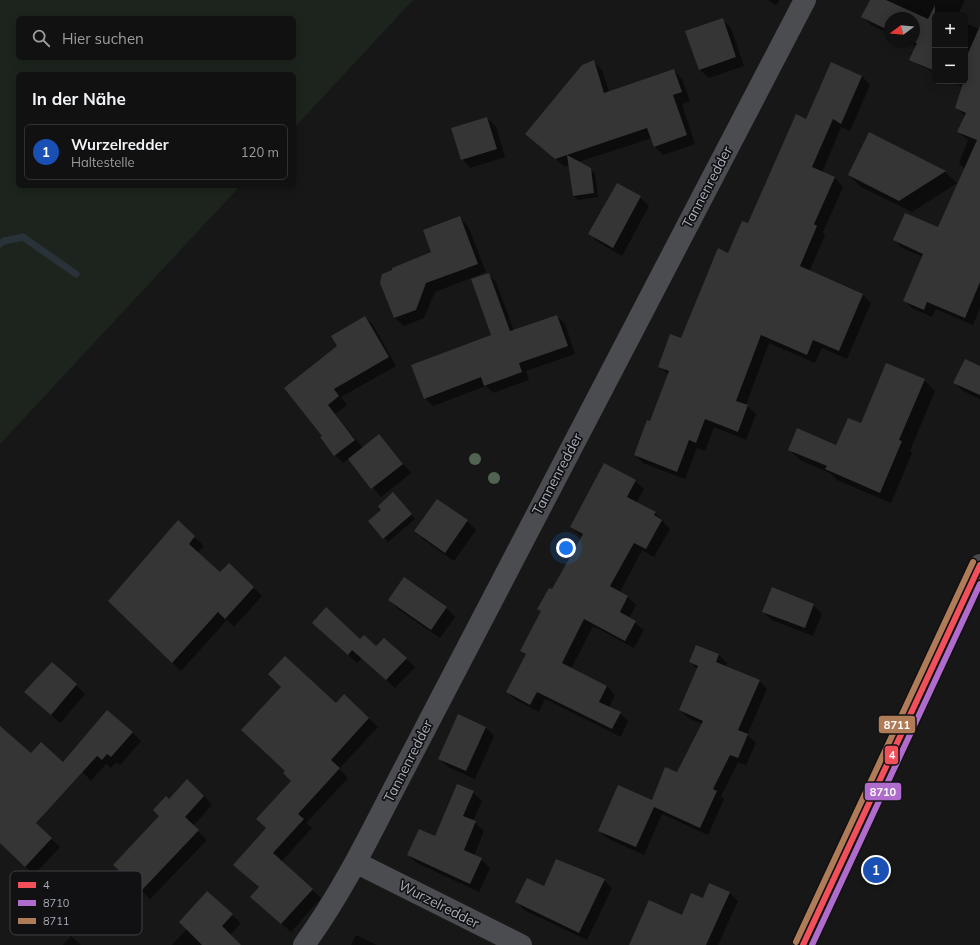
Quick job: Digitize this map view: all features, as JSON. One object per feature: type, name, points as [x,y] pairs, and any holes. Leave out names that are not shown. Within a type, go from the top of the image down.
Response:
[{"type":"main road","points":[[803,945],[980,565]]},
{"type":"street","name":"Tannenredder","points":[[304,945],[329,911],[357,863],[389,798],[805,0]]},
{"type":"street","name":"Wurzelredder","points":[[357,863],[521,945]]},
{"type":"shaded area","points":[[0,0],[413,0],[296,126],[296,72],[16,72],[16,188],[238,188],[0,444]]},
{"type":"building","points":[[870,0],[886,0],[913,12],[884,12],[884,28],[861,17]]},
{"type":"building","points":[[935,5],[935,12],[932,12],[932,70],[909,60],[915,48],[920,48],[920,15],[928,19]]},
{"type":"building","points":[[723,18],[736,57],[699,70],[685,31]]},
{"type":"building","points":[[980,26],[980,282],[965,318],[927,302],[924,310],[903,301],[923,254],[893,240],[905,213],[938,227],[977,140],[957,132],[966,113],[955,108],[963,84],[968,84],[968,53]]},
{"type":"building","points":[[594,60],[604,93],[674,69],[682,92],[673,95],[687,135],[654,147],[647,128],[555,159],[525,134],[582,65]]},
{"type":"building","points":[[831,62],[862,76],[841,124],[833,119],[812,167],[835,177],[814,224],[817,226],[800,266],[863,294],[839,351],[813,340],[807,355],[761,335],[736,401],[748,405],[738,432],[705,419],[696,443],[689,440],[677,472],[634,455],[647,420],[650,421],[669,371],[658,367],[670,334],[681,338],[718,248],[728,253],[742,221],[748,223],[796,114],[806,119]]},
{"type":"building","points":[[487,117],[497,149],[461,160],[451,128]]},
{"type":"building","points":[[869,132],[946,171],[899,201],[848,175]]},
{"type":"building","points":[[567,155],[591,168],[594,193],[573,196]]},
{"type":"building","points":[[617,183],[641,196],[613,248],[588,234]]},
{"type":"building","points":[[460,216],[478,264],[426,283],[416,310],[394,318],[380,283],[382,274],[392,270],[392,268],[431,252],[423,230]]},
{"type":"building","points":[[489,273],[510,331],[557,315],[568,346],[519,363],[522,372],[484,386],[481,377],[424,399],[411,365],[491,335],[471,279]]},
{"type":"building","points":[[365,316],[389,357],[334,389],[339,396],[328,405],[355,440],[334,456],[320,437],[322,436],[284,388],[337,346],[331,336]]},
{"type":"building","points":[[965,359],[980,366],[980,395],[953,383]]},
{"type":"building","points":[[886,363],[925,379],[899,440],[902,441],[880,493],[825,469],[827,466],[788,450],[797,428],[836,445],[848,418],[861,423]]},
{"type":"building","points":[[379,434],[403,464],[371,489],[348,459]]},
{"type":"building","points":[[604,463],[636,480],[627,497],[656,512],[654,515],[662,520],[646,549],[634,543],[610,586],[628,596],[620,612],[636,621],[625,641],[584,619],[562,663],[607,686],[599,702],[621,712],[612,729],[537,692],[530,705],[506,692],[526,654],[520,651],[541,611],[537,609],[549,588],[552,589],[583,534],[570,527]]},
{"type":"building","points":[[393,492],[412,514],[383,539],[368,521],[381,510],[378,506]]},
{"type":"building","points":[[437,499],[468,520],[445,553],[414,531]]},
{"type":"building","points":[[178,520],[195,536],[189,544],[220,572],[229,563],[254,587],[225,619],[218,612],[172,663],[108,601]]},
{"type":"building","points":[[404,577],[447,607],[431,630],[388,600]]},
{"type":"building","points":[[772,587],[814,604],[805,628],[762,612]]},
{"type":"building","points":[[326,607],[360,639],[364,635],[376,646],[384,638],[407,658],[386,680],[352,650],[348,655],[312,623]]},
{"type":"building","points":[[696,645],[719,654],[716,662],[760,680],[738,730],[748,734],[738,758],[730,755],[713,789],[717,791],[700,828],[654,807],[636,847],[598,831],[618,785],[652,800],[665,767],[677,772],[703,721],[679,710],[698,666],[689,662]]},
{"type":"building","points":[[285,656],[336,703],[344,694],[369,718],[331,760],[340,768],[298,814],[304,819],[273,853],[313,889],[281,924],[250,897],[259,887],[233,865],[266,828],[256,819],[291,781],[283,773],[285,771],[241,730],[281,687],[268,674]]},
{"type":"building","points":[[52,662],[77,684],[51,715],[24,692]]},
{"type":"building","points":[[107,710],[133,732],[111,757],[107,754],[102,760],[97,756],[36,823],[52,838],[25,867],[0,843],[0,726],[31,753],[41,742],[63,762]]},
{"type":"building","points":[[458,714],[486,727],[466,771],[438,759]]},
{"type":"building","points":[[187,779],[204,796],[185,817],[199,830],[142,890],[142,871],[119,871],[113,865],[159,816],[153,810],[166,796],[169,799]]},
{"type":"building","points":[[457,784],[474,791],[463,816],[476,821],[464,850],[482,858],[470,884],[407,855],[419,829],[435,836]]},
{"type":"building","points":[[556,859],[605,879],[579,933],[515,902],[527,878],[544,886]]},
{"type":"building","points":[[709,883],[730,892],[706,945],[629,945],[649,900],[682,915],[691,893],[703,898]]},
{"type":"building","points":[[207,891],[233,914],[222,926],[241,945],[202,945],[179,922]]},
{"type":"waterway","points":[[0,244],[4,241],[23,237],[76,274]]},
{"type":"transit line","name":"8711","points":[[796,942],[973,562]]},
{"type":"transit line","name":"4","points":[[803,945],[980,565]]},
{"type":"transit line","name":"8710","points":[[812,945],[980,584]]},
{"type":"place","name":"Wurzelredder","points":[[876,870]]}]
